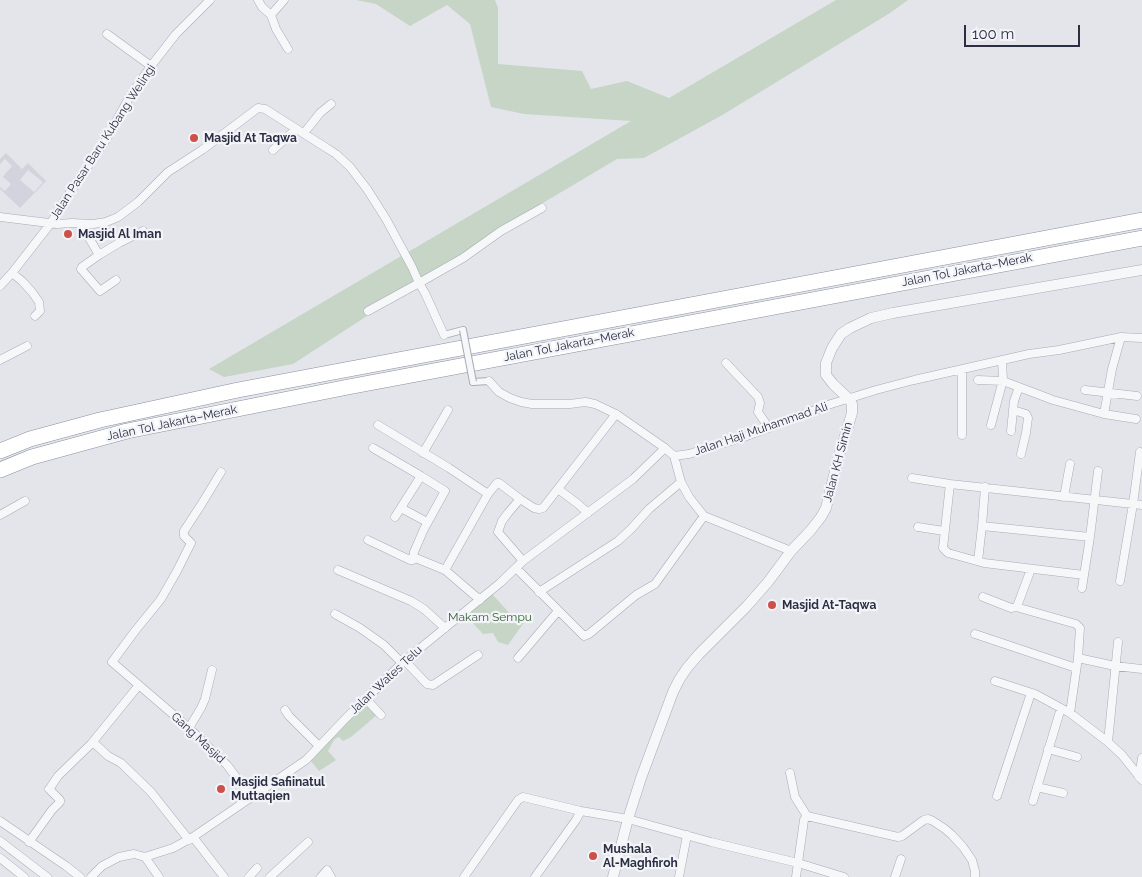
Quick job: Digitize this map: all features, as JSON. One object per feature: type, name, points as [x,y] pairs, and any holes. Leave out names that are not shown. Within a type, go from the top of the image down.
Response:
[{"type":"highway","name":"Jalan Tol Jakarta–Merak","points":[[0,451],[30,439],[100,420],[238,390],[1142,220]]},
{"type":"highway","name":"Jalan Tol Jakarta–Merak","points":[[0,470],[32,457],[127,431],[358,385],[1142,238]]},
{"type":"street","name":"Jalan Pasar Baru Kubang Welingi","points":[[0,286],[51,224],[62,204],[107,138],[130,96],[151,66],[176,34],[210,0]]},
{"type":"street","points":[[258,0],[262,7],[271,15],[276,29],[288,49]]},
{"type":"street","points":[[271,15],[284,0]]},
{"type":"street","points":[[107,34],[151,66]]},
{"type":"street","points":[[304,133],[330,104]]},
{"type":"street","points":[[0,217],[51,224],[94,224],[118,217],[138,202],[168,172],[202,150],[258,108],[270,111],[336,154],[350,167],[367,189],[397,238],[444,334],[463,330],[473,382],[489,381],[499,392],[521,402],[532,404],[585,402],[595,404],[616,414],[674,456],[680,482],[704,516],[791,551]]},
{"type":"street","points":[[274,150],[296,129]]},
{"type":"street","points":[[368,310],[463,258],[501,231],[542,208]]},
{"type":"street","points":[[81,224],[99,255]]},
{"type":"street","points":[[116,280],[100,291],[81,269],[99,255],[143,231]]},
{"type":"street","points":[[849,399],[832,384],[826,374],[826,362],[841,334],[859,323],[871,318],[894,313],[1142,270]]},
{"type":"street","points":[[12,273],[27,286],[39,302],[40,311],[35,316]]},
{"type":"street","points":[[1104,414],[1112,369],[1121,337]]},
{"type":"street","name":"Jalan Haji Muhammad Ali","points":[[674,456],[708,448],[769,428],[831,404],[914,380],[1029,354],[1059,350],[1121,337],[1142,338]]},
{"type":"street","points":[[0,360],[27,346]]},
{"type":"street","points":[[991,425],[1003,381],[1002,360]]},
{"type":"street","points":[[726,363],[758,397],[760,401],[758,412],[769,428]]},
{"type":"street","points":[[962,370],[962,435]]},
{"type":"street","points":[[978,380],[1003,381],[1053,400],[1104,414],[1136,419]]},
{"type":"street","points":[[1011,431],[1014,401],[1019,387]]},
{"type":"street","points":[[1085,390],[1137,396]]},
{"type":"street","name":"Jalan KH Simin","points":[[613,877],[641,778],[673,692],[687,668],[747,606],[821,517],[826,508],[852,413],[852,404],[849,399]]},
{"type":"street","points":[[423,453],[448,410]]},
{"type":"street","points":[[1014,410],[1026,414],[1028,418],[1021,454]]},
{"type":"street","points":[[445,570],[494,486],[499,483],[534,508],[543,508],[616,414]]},
{"type":"street","points":[[378,426],[449,468],[488,494]]},
{"type":"street","points":[[373,448],[445,491],[427,522],[413,555],[415,559]]},
{"type":"street","name":"Jalan Wates Telu","points":[[91,877],[107,863],[120,857],[134,854],[145,857],[174,848],[306,760],[346,717],[404,662],[480,600],[523,561],[633,478],[665,448]]},
{"type":"street","points":[[1120,581],[1140,452]]},
{"type":"street","points":[[1064,497],[1070,464]]},
{"type":"street","points":[[1082,588],[1098,471]]},
{"type":"street","name":"Gang Masjid","points":[[221,472],[184,531],[184,536],[191,543],[161,599],[112,662],[189,728],[227,765],[251,797]]},
{"type":"street","points":[[395,518],[421,476]]},
{"type":"street","points":[[912,478],[950,484],[1142,505]]},
{"type":"street","points":[[539,592],[618,541],[648,509],[680,482]]},
{"type":"street","points":[[950,484],[943,548],[948,553],[978,561],[1084,575]]},
{"type":"street","points":[[978,561],[985,487]]},
{"type":"street","points":[[558,489],[588,513]]},
{"type":"street","points":[[520,499],[505,517],[498,532],[523,561]]},
{"type":"street","points":[[0,515],[25,501]]},
{"type":"street","points":[[401,508],[427,522]]},
{"type":"street","points":[[516,568],[584,636],[589,634],[636,595],[655,584],[704,516]]},
{"type":"street","points":[[982,526],[1090,537]]},
{"type":"street","points":[[918,527],[944,531]]},
{"type":"street","points":[[368,540],[410,560],[415,559],[445,570],[480,600]]},
{"type":"street","points":[[1016,607],[1031,569]]},
{"type":"street","points":[[338,570],[411,601],[424,609],[445,628]]},
{"type":"street","points":[[983,598],[1011,608],[1016,607],[1079,626],[1078,658],[1070,713]]},
{"type":"street","points":[[518,658],[558,611]]},
{"type":"street","points":[[334,614],[360,628],[384,645],[427,684],[433,685],[478,655]]},
{"type":"street","points":[[975,634],[1076,668]]},
{"type":"street","points":[[1108,742],[1118,642]]},
{"type":"street","points":[[1078,658],[1115,666],[1142,669]]},
{"type":"street","points":[[189,728],[205,699],[212,670]]},
{"type":"street","points":[[995,681],[1038,695],[1070,713],[1122,755],[1140,778]]},
{"type":"street","points":[[30,842],[48,815],[61,801],[50,790],[58,776],[92,743],[139,685]]},
{"type":"street","points":[[997,796],[1031,693]]},
{"type":"street","points":[[366,699],[381,715]]},
{"type":"street","points":[[1033,801],[1061,708]]},
{"type":"street","points":[[285,710],[319,746]]},
{"type":"street","points":[[92,743],[108,756],[121,763],[152,792],[224,877]]},
{"type":"street","points":[[1048,749],[1077,757]]},
{"type":"street","points":[[1140,778],[1142,758]]},
{"type":"street","points":[[790,773],[795,797],[807,816],[898,837],[928,819],[934,821],[945,828],[963,847],[972,860],[975,877]]},
{"type":"street","points":[[1037,787],[1063,793]]},
{"type":"street","points":[[464,877],[518,800],[524,798],[628,820],[798,863],[844,877]]},
{"type":"street","points":[[535,877],[576,820],[581,810]]},
{"type":"street","points":[[796,877],[804,820],[807,816]]},
{"type":"street","points":[[0,820],[80,877]]},
{"type":"street","points":[[679,877],[687,835]]},
{"type":"street","points":[[0,841],[48,877]]},
{"type":"street","points":[[270,877],[308,842]]},
{"type":"street","points":[[145,857],[159,877]]},
{"type":"street","points":[[0,858],[24,877]]},
{"type":"street","points":[[895,877],[901,859]]},
{"type":"street","points":[[249,877],[257,868]]},
{"type":"street","points":[[321,877],[327,870],[332,877]]},
{"type":"shaded area","points":[[6,153],[22,169],[28,163],[46,181],[20,208],[0,189],[0,187],[5,191],[11,184],[3,177],[0,180],[12,166],[5,159],[0,164],[0,159]],"holes":[[[28,170],[43,182],[34,192],[20,180]]]},
{"type":"green space","points":[[356,0],[495,0],[498,8],[498,64],[582,71],[591,89],[627,81],[669,98],[836,0],[908,0],[890,13],[724,114],[644,158],[617,159],[526,213],[293,364],[224,377],[209,369],[631,121],[524,114],[491,107],[470,24],[447,5],[410,26],[376,4]]},
{"type":"green space","name":"Makam Sempu","points":[[492,594],[515,619],[521,617],[525,621],[508,645],[498,642],[493,633],[483,634],[466,616]]},
{"type":"green space","points":[[367,703],[377,715],[351,737],[343,741],[338,737],[334,740],[328,751],[336,760],[319,771],[310,760]]},
{"type":"place","name":"Masjid At Taqwa","points":[[194,138]]},
{"type":"place","name":"Masjid Al Iman","points":[[68,234]]},
{"type":"place","name":"Masjid At-Taqwa","points":[[772,605]]},
{"type":"place","name":"Masjid Safiinatul Muttaqien","points":[[221,789]]},
{"type":"place","name":"Mushala Al-Maghfiroh","points":[[593,856]]}]
